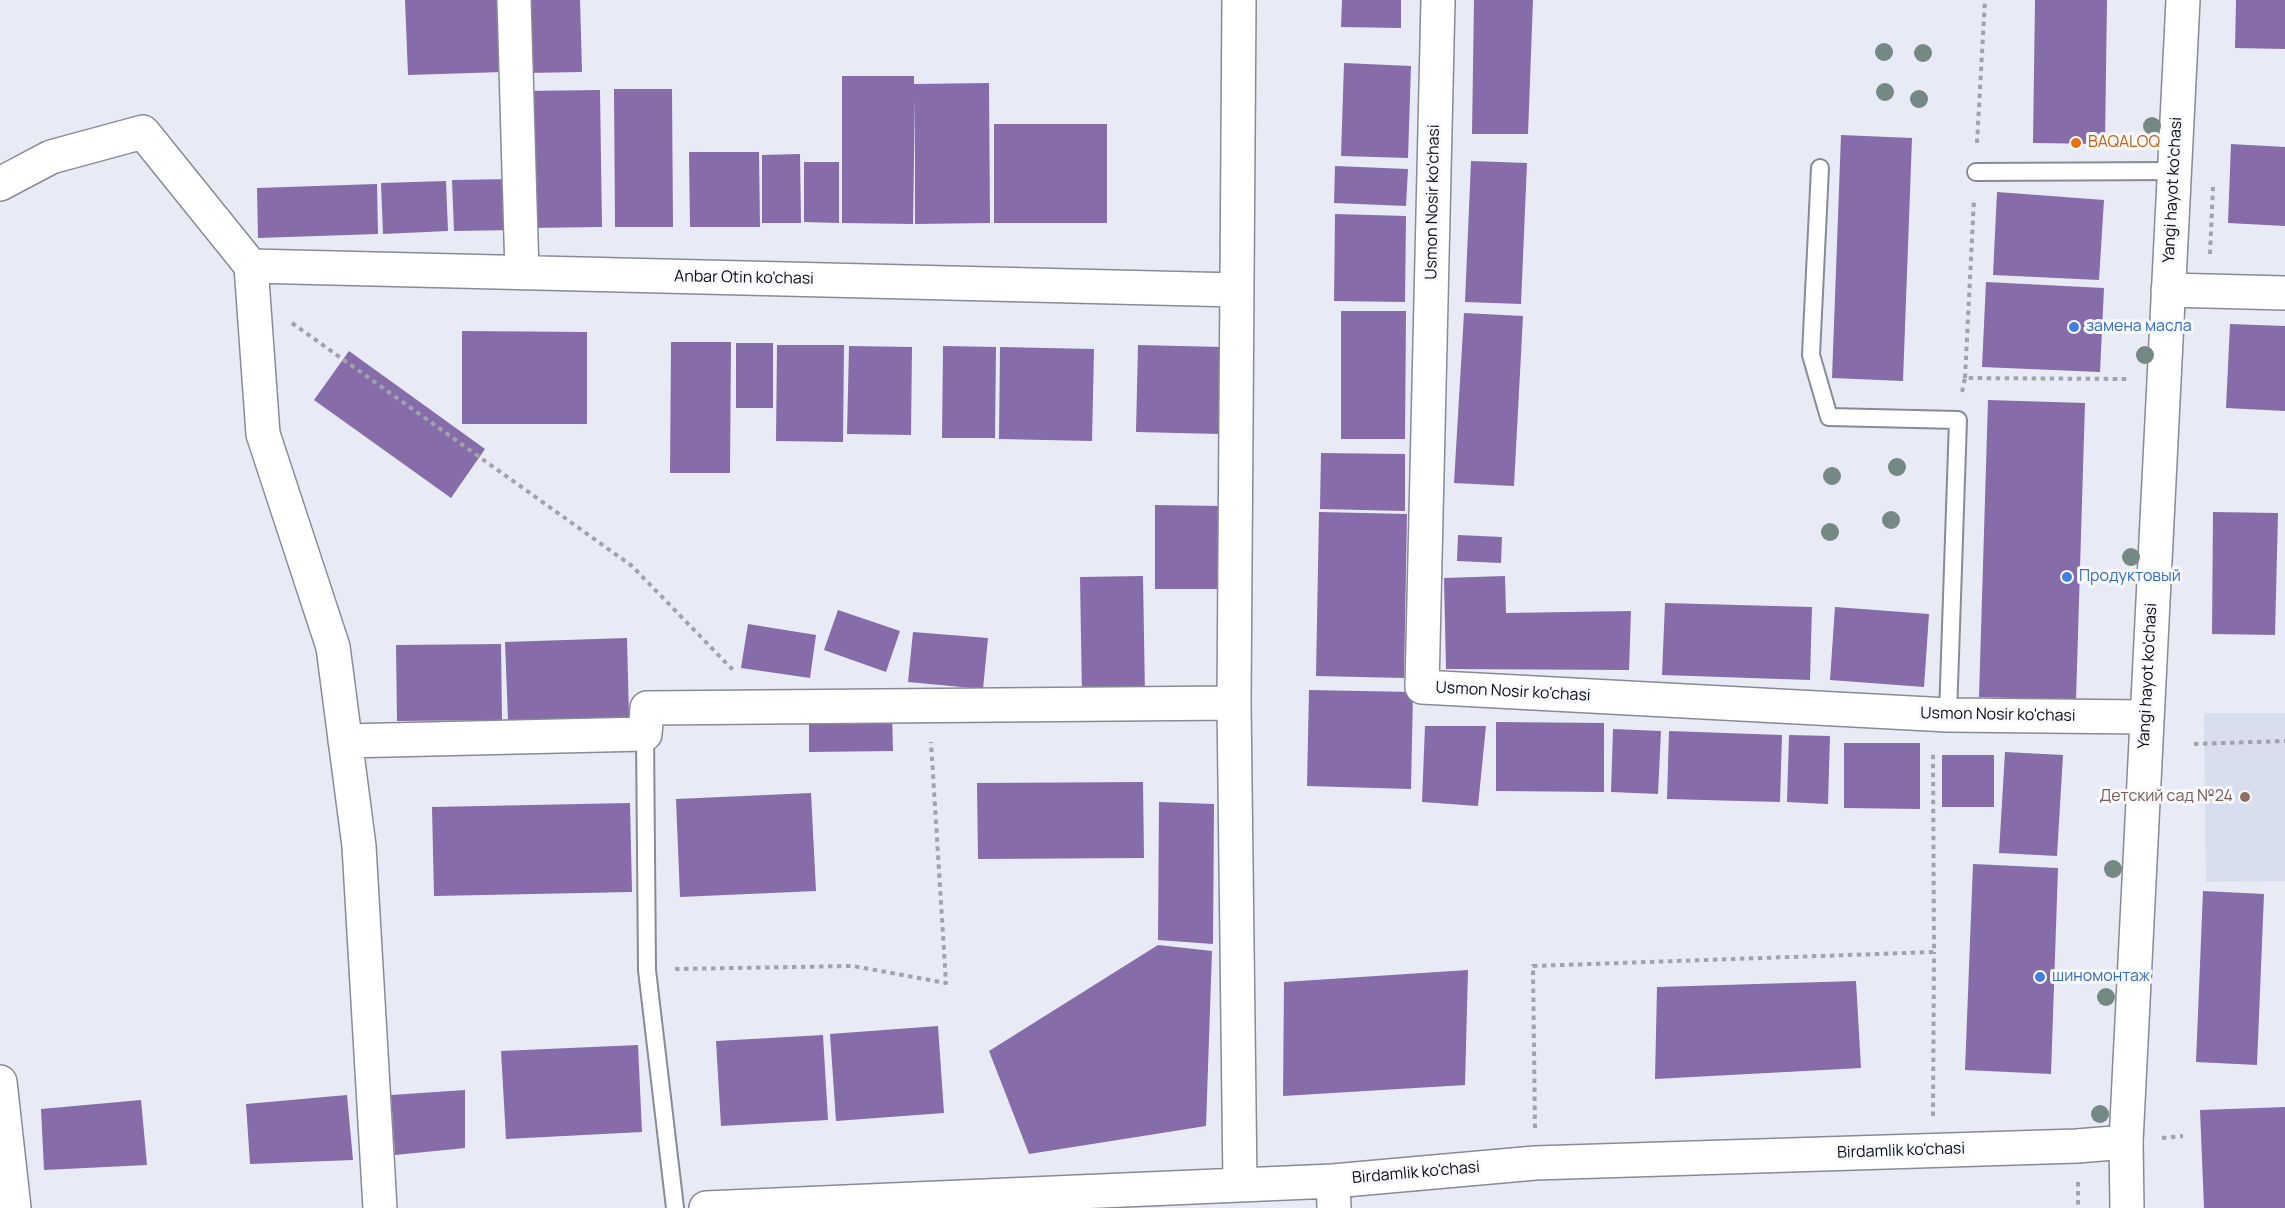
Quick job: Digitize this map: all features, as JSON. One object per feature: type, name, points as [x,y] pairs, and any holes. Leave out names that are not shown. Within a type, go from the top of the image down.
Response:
[{"type":"street","points":[[514,0],[522,273]]},
{"type":"street","points":[[1239,0],[1234,703],[1240,1185]]},
{"type":"street","name":"Usmon Nosir ko'chasi","points":[[1438,0],[1422,687],[1940,715],[2146,717]]},
{"type":"street","name":"Yangi hayot ko'chasi","points":[[2127,1208],[2126,1142],[2183,0]]},
{"type":"street","points":[[0,184],[51,157],[143,132],[252,280],[263,434],[333,647],[359,846],[380,1208]]},
{"type":"street","name":"Anbar Otin ko'chasi","points":[[252,280],[522,273],[1237,290]]},
{"type":"street","points":[[2168,290],[2285,293]]},
{"type":"street","points":[[345,741],[645,734],[647,708],[1234,703]]},
{"type":"street","points":[[0,1082],[14,1208]]},
{"type":"street","name":"Birdamlik ko'chasi","points":[[706,1208],[1240,1185],[1333,1194],[1535,1163],[2077,1146],[2126,1142]]},
{"type":"lane","points":[[1820,168],[1811,355],[1829,417],[1958,420],[1940,715]]},
{"type":"lane","points":[[1976,172],[2174,171]]},
{"type":"lane","points":[[645,734],[647,970],[675,1208]]},
{"type":"path","points":[[252,280],[632,566],[769,707]]},
{"type":"path","points":[[1958,420],[1965,378],[2163,380]]},
{"type":"path","points":[[647,970],[853,966],[946,983],[929,706]]},
{"type":"path","points":[[1933,1150],[1934,952],[1940,715]]},
{"type":"path","points":[[2194,744],[2285,741]]},
{"type":"path","points":[[1535,1163],[1533,966],[1934,952]]},
{"type":"shaded area","name":"Детский сад №24","points":[[2204,713],[2285,713],[2285,881],[2206,882]]},
{"type":"building","points":[[405,0],[501,0],[503,72],[408,75]]},
{"type":"building","points":[[523,0],[580,0],[582,72],[525,73]]},
{"type":"building","points":[[1342,0],[1401,0],[1401,28],[1341,27]]},
{"type":"building","points":[[1474,0],[1533,0],[1528,134],[1472,134]]},
{"type":"building","points":[[2035,0],[2107,0],[2105,144],[2033,143]]},
{"type":"building","points":[[2236,0],[2285,0],[2285,49],[2235,48]]},
{"type":"building","points":[[1344,63],[1411,66],[1408,158],[1341,156]]},
{"type":"building","points":[[842,76],[914,76],[914,84],[989,83],[990,223],[915,224],[915,96],[913,224],[842,223]]},
{"type":"building","points":[[614,89],[672,89],[673,227],[615,227]]},
{"type":"building","points":[[600,90],[602,227],[526,228],[524,91]]},
{"type":"building","points":[[994,124],[1107,124],[1107,223],[994,223]]},
{"type":"building","points":[[1841,135],[1912,138],[1903,381],[1832,378]]},
{"type":"building","points":[[2231,144],[2285,147],[2285,226],[2228,223]]},
{"type":"building","points":[[689,152],[759,152],[760,227],[690,227]]},
{"type":"building","points":[[800,154],[801,223],[762,223],[762,155]]},
{"type":"building","points":[[1471,161],[1527,163],[1521,304],[1465,302]]},
{"type":"building","points":[[804,162],[839,162],[839,223],[804,222]]},
{"type":"building","points":[[1335,166],[1408,169],[1406,206],[1334,203]]},
{"type":"building","points":[[514,179],[515,230],[454,231],[452,180]]},
{"type":"building","points":[[446,181],[448,231],[383,234],[381,183]]},
{"type":"building","points":[[377,184],[378,234],[258,238],[257,188]]},
{"type":"building","points":[[1997,192],[2104,200],[2099,280],[1993,275]]},
{"type":"building","points":[[1335,214],[1406,216],[1405,302],[1334,301]]},
{"type":"building","points":[[1986,282],[2104,288],[2100,372],[1982,367]]},
{"type":"building","points":[[1341,311],[1406,311],[1405,439],[1341,439]]},
{"type":"building","points":[[1464,313],[1523,316],[1514,486],[1454,483]]},
{"type":"building","points":[[2230,324],[2285,326],[2285,411],[2226,408]]},
{"type":"building","points":[[462,331],[587,332],[587,424],[462,424]]},
{"type":"building","points":[[671,342],[731,342],[730,473],[670,473]]},
{"type":"building","points":[[736,343],[773,343],[773,408],[736,408]]},
{"type":"building","points":[[777,345],[844,345],[843,442],[776,441]]},
{"type":"building","points":[[1138,345],[1222,347],[1221,434],[1136,432]]},
{"type":"building","points":[[849,346],[912,347],[911,435],[847,434]]},
{"type":"building","points":[[943,346],[996,347],[995,438],[942,438]]},
{"type":"building","points":[[1000,347],[1094,349],[1092,441],[999,439]]},
{"type":"building","points":[[349,351],[485,449],[451,498],[314,400]]},
{"type":"building","points":[[1988,400],[2085,403],[2076,700],[1979,697]]},
{"type":"building","points":[[1321,453],[1405,454],[1405,511],[1320,509]]},
{"type":"building","points":[[1155,505],[1220,506],[1220,589],[1155,589]]},
{"type":"building","points":[[1319,512],[1407,514],[1404,678],[1316,676]]},
{"type":"building","points":[[2213,512],[2278,513],[2275,635],[2212,634]]},
{"type":"building","points":[[1458,535],[1502,537],[1501,563],[1457,561]]},
{"type":"building","points":[[1143,576],[1145,695],[1082,696],[1080,577]]},
{"type":"building","points":[[1505,576],[1506,613],[1631,611],[1629,670],[1446,669],[1444,578]]},
{"type":"building","points":[[1665,603],[1812,607],[1810,680],[1662,675]]},
{"type":"building","points":[[1835,607],[1929,614],[1924,687],[1830,680]]},
{"type":"building","points":[[838,610],[900,631],[886,672],[824,650]]},
{"type":"building","points":[[748,624],[816,635],[810,678],[741,668]]},
{"type":"building","points":[[913,632],[988,638],[983,689],[908,682]]},
{"type":"building","points":[[627,638],[629,717],[508,720],[505,642]]},
{"type":"building","points":[[501,644],[502,720],[397,721],[396,645]]},
{"type":"building","points":[[1309,690],[1413,692],[1411,789],[1307,786]]},
{"type":"building","points":[[892,712],[893,751],[809,752],[809,713]]},
{"type":"building","points":[[1496,722],[1604,723],[1604,792],[1496,791]]},
{"type":"building","points":[[1425,726],[1486,726],[1478,806],[1422,802]]},
{"type":"building","points":[[1613,729],[1661,731],[1658,794],[1611,792]]},
{"type":"building","points":[[1669,731],[1782,735],[1780,802],[1667,799]]},
{"type":"building","points":[[1789,735],[1830,736],[1828,804],[1787,802]]},
{"type":"building","points":[[1844,743],[1920,743],[1920,809],[1844,808]]},
{"type":"building","points":[[2005,752],[2063,755],[2057,856],[1999,853]]},
{"type":"building","points":[[1942,755],[1994,755],[1994,807],[1942,807]]},
{"type":"building","points":[[1143,782],[1144,858],[978,859],[977,783]]},
{"type":"building","points":[[811,793],[816,891],[680,897],[676,799]]},
{"type":"building","points":[[1159,802],[1214,804],[1213,944],[1158,940]]},
{"type":"building","points":[[630,803],[632,892],[434,896],[432,807]]},
{"type":"building","points":[[1973,864],[2058,868],[2051,1074],[1965,1070]]},
{"type":"building","points":[[2203,891],[2264,894],[2257,1065],[2196,1062]]},
{"type":"building","points":[[1158,945],[1212,951],[1206,1126],[1029,1154],[989,1051]]},
{"type":"building","points":[[1468,970],[1465,1085],[1283,1096],[1284,982]]},
{"type":"building","points":[[1856,981],[1861,1068],[1655,1079],[1657,987]]},
{"type":"building","points":[[938,1026],[944,1113],[836,1121],[830,1034]]},
{"type":"building","points":[[823,1035],[828,1120],[721,1126],[716,1041]]},
{"type":"building","points":[[638,1045],[642,1132],[506,1139],[501,1051]]},
{"type":"building","points":[[465,1090],[465,1148],[395,1155],[391,1095]]},
{"type":"building","points":[[347,1095],[353,1160],[250,1164],[246,1104]]},
{"type":"building","points":[[141,1100],[147,1165],[44,1170],[41,1109]]},
{"type":"building","points":[[2285,1107],[2285,1208],[2204,1208],[2200,1110]]},
{"type":"place","name":"BAQALOQ","points":[[2076,143]]},
{"type":"place","name":"замена масла","points":[[2074,327]]},
{"type":"place","name":"Продуктовый","points":[[2067,577]]},
{"type":"place","name":"Детский сад №24","points":[[2245,797]]},
{"type":"place","name":"шиномонтаж","points":[[2040,977]]}]
